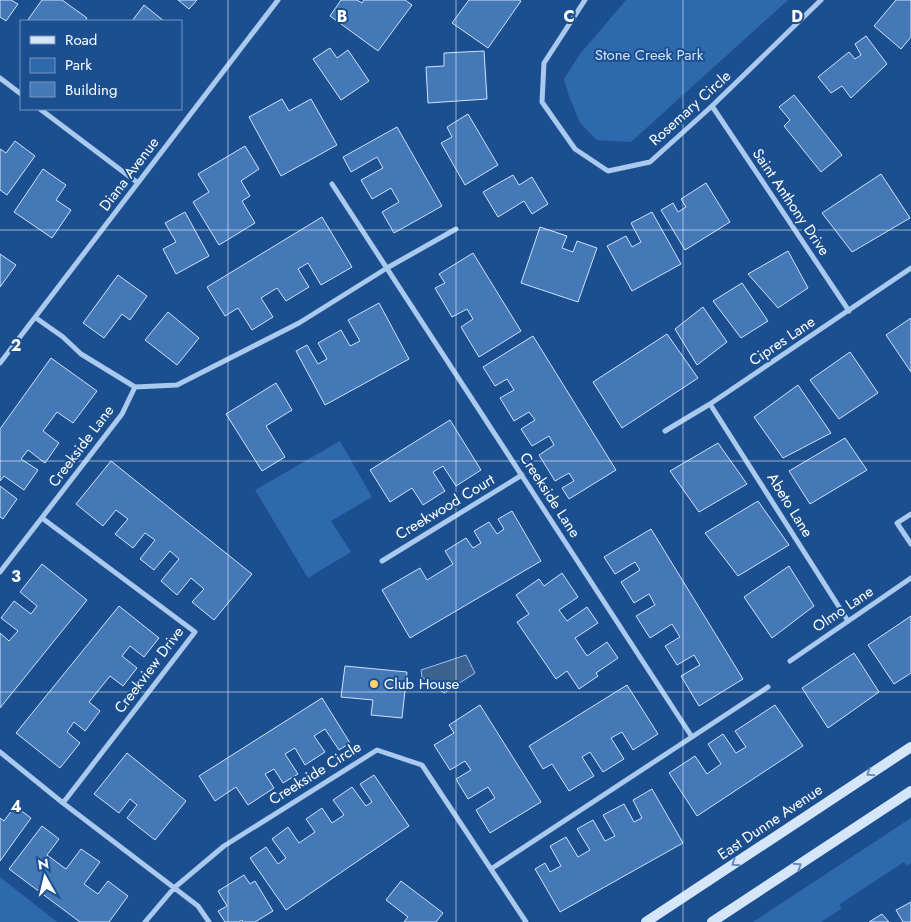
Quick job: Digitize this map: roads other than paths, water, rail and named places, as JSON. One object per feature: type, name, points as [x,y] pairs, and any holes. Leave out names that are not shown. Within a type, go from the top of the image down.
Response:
[{"type":"main road","name":"East Dunne Avenue","points":[[646,922],[911,746]]},
{"type":"main road","points":[[712,922],[911,791]]},
{"type":"street","name":"Diana Avenue","points":[[0,363],[278,0]]},
{"type":"street","name":"Rosemary Circle","points":[[585,0],[544,63],[542,102],[575,149],[608,171],[650,162],[712,106],[821,0]]},
{"type":"street","points":[[0,78],[20,93]]},
{"type":"street","name":"Saint Anthony Drive","points":[[712,106],[849,311]]},
{"type":"street","points":[[41,110],[138,183]]},
{"type":"street","name":"Creekside Lane","points":[[332,184],[692,737]]},
{"type":"street","points":[[36,318],[63,337],[81,354],[135,387],[177,384],[299,323],[387,268],[456,229]]},
{"type":"street","name":"Cipres Lane","points":[[665,431],[710,404],[911,268]]},
{"type":"street","name":"Creekside Lane","points":[[42,518],[122,414],[135,387]]},
{"type":"street","name":"Abeto Lane","points":[[710,404],[848,621]]},
{"type":"street","name":"Creekwood Court","points":[[382,561],[522,475]]},
{"type":"street","points":[[911,514],[897,523],[911,544]]},
{"type":"street","points":[[0,572],[42,518]]},
{"type":"street","name":"Creekview Drive","points":[[42,518],[195,632],[64,803]]},
{"type":"street","name":"Olmo Lane","points":[[790,661],[911,578]]},
{"type":"street","points":[[491,869],[768,687]]},
{"type":"street","name":"Creekside Circle","points":[[146,922],[174,888],[224,846],[377,750],[422,765],[526,922]]},
{"type":"street","points":[[0,752],[198,906],[209,922]]},
{"type":"place","name":"Club House","points":[[374,684]]},
{"type":"park label","name":"Stone Creek Park","points":[[649,55]]}]
